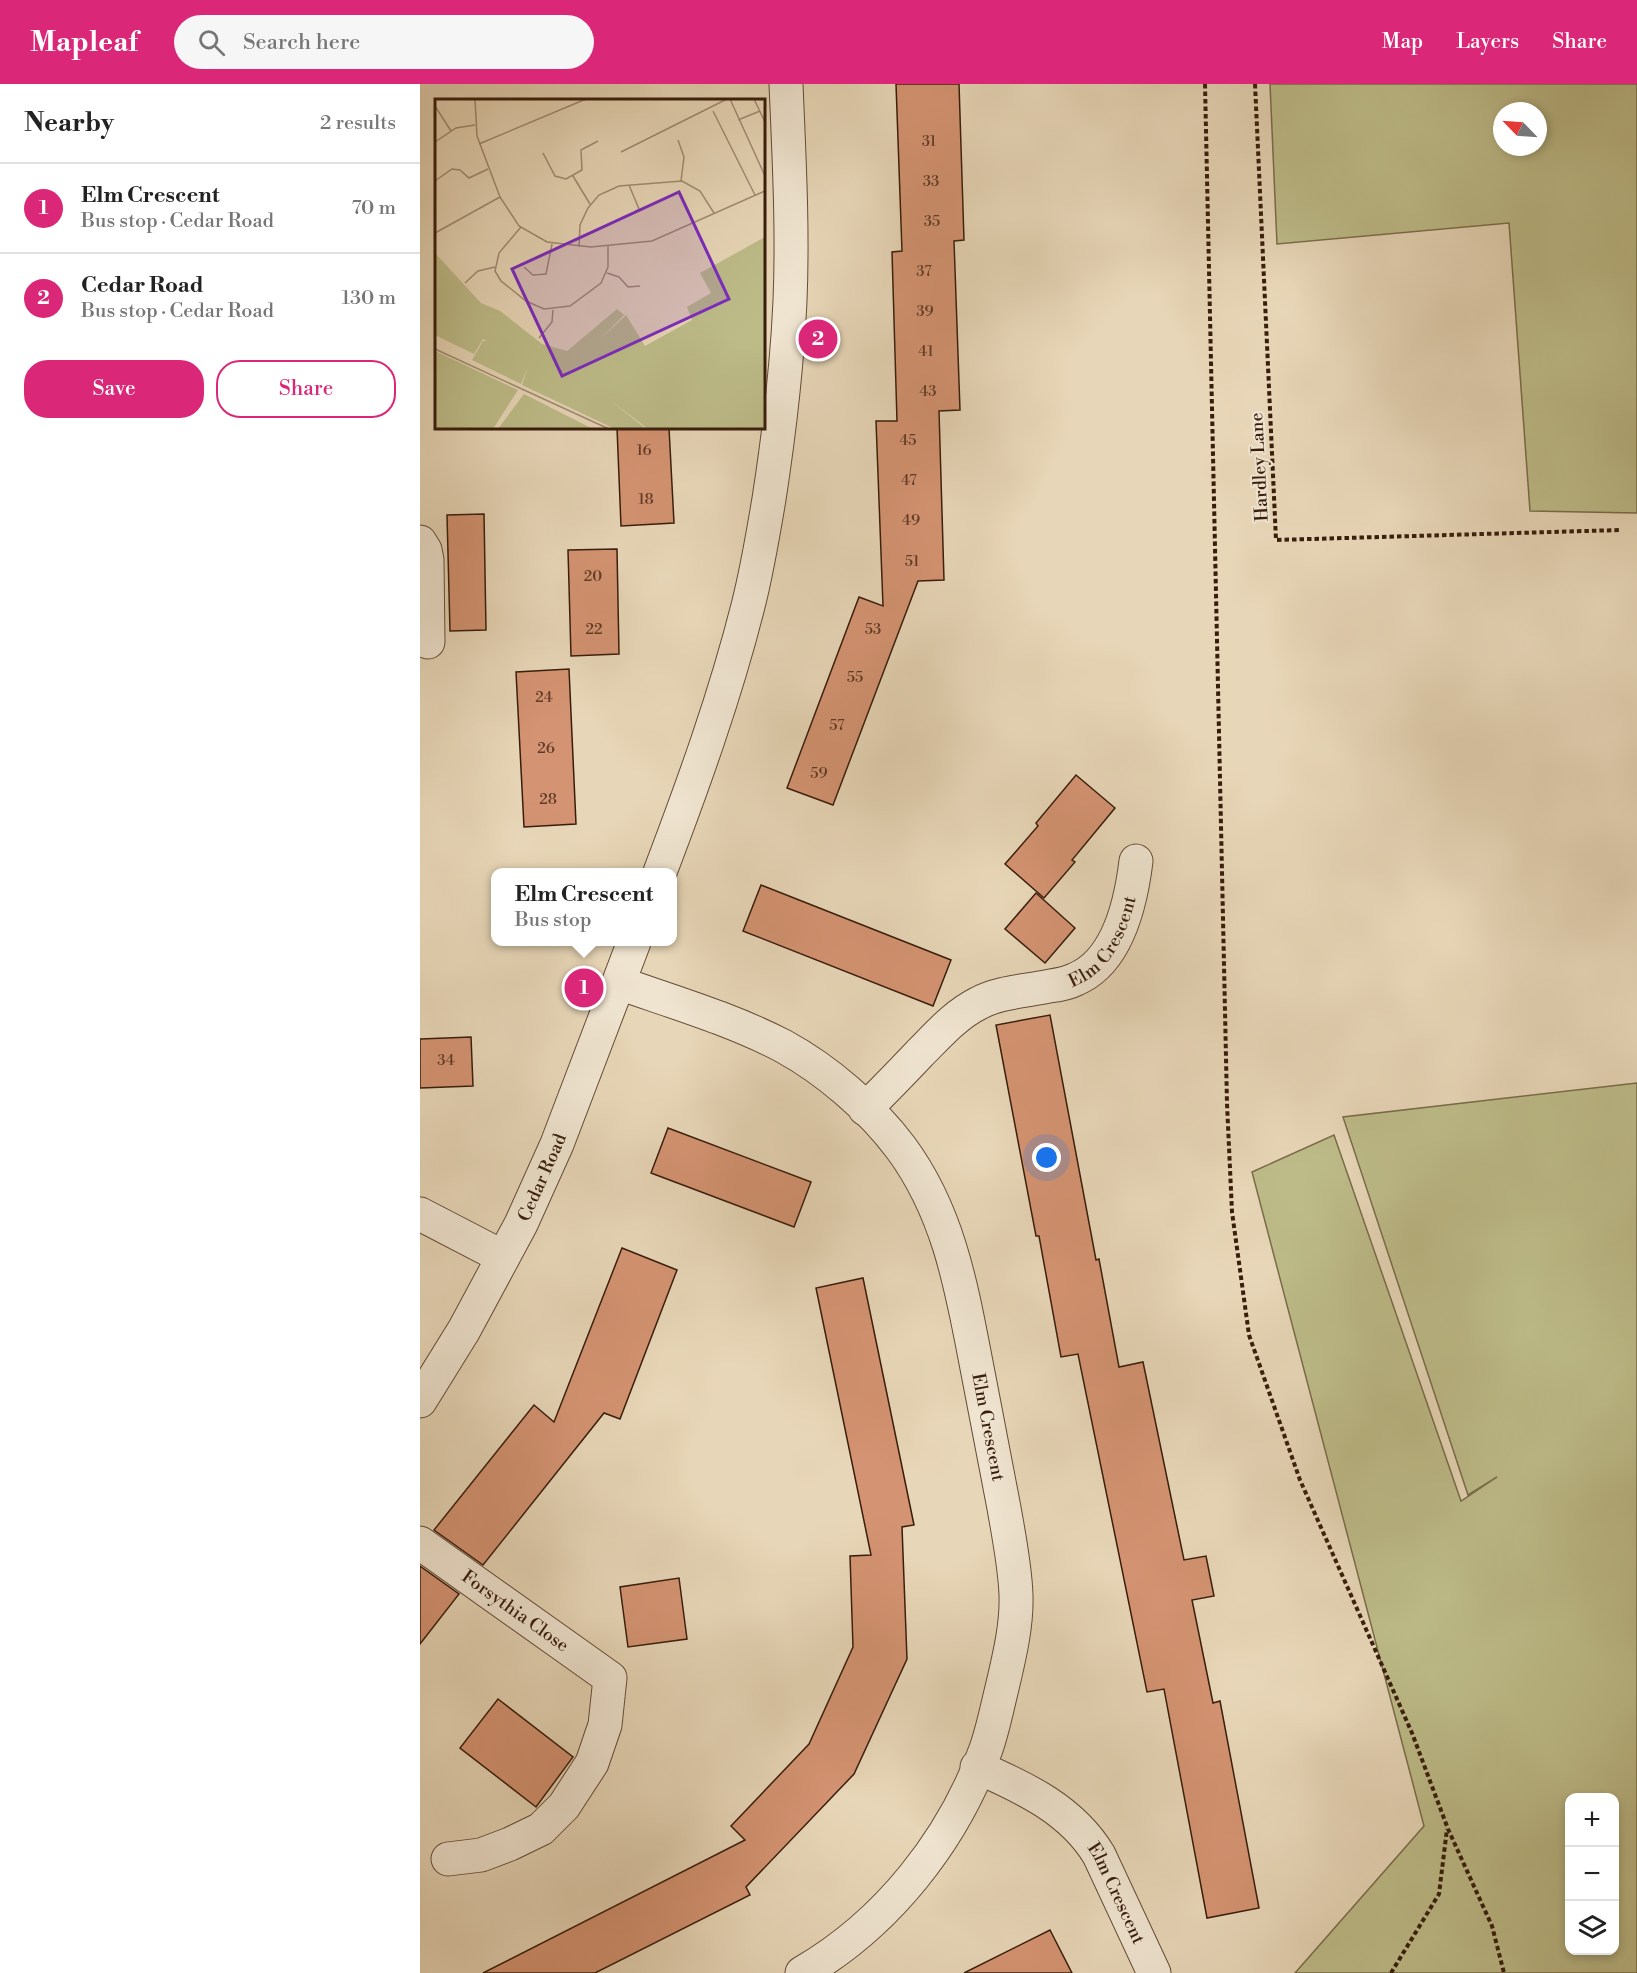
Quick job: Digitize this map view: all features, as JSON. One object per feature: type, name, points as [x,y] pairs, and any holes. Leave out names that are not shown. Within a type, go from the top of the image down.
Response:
[{"type":"street","points":[[662,868],[707,744],[748,606],[760,552],[773,470],[784,392],[790,301],[786,84]]},
{"type":"street","points":[[420,542],[427,560],[428,642]]},
{"type":"street","name":"Elm Crescent","points":[[866,1110],[946,1026],[962,1013],[981,1002],[1057,985],[1076,979],[1090,970],[1104,957],[1125,916],[1136,861]]},
{"type":"street","name":"Cedar Road","points":[[420,1401],[464,1329],[521,1224],[557,1144],[632,946]]},
{"type":"street","name":"Elm Crescent","points":[[618,983],[714,1017],[785,1048],[845,1090],[900,1147],[937,1209],[951,1247],[1013,1556],[1016,1598],[1013,1635],[1006,1672],[986,1749],[953,1819],[933,1852],[885,1909],[822,1962],[802,1973]]},
{"type":"street","points":[[420,1214],[503,1257]]},
{"type":"street","name":"Forsythia Close","points":[[420,1543],[610,1678],[605,1725],[592,1763],[564,1806],[541,1829],[510,1844],[481,1855],[448,1859]]},
{"type":"street","name":"Elm Crescent","points":[[977,1767],[1005,1779],[1055,1807],[1088,1837],[1099,1855],[1154,1973]]},
{"type":"path","points":[[1204,84],[1227,1104],[1232,1212],[1249,1335],[1300,1480],[1412,1733],[1448,1829],[1492,1926],[1504,1973]]},
{"type":"path","name":"Hardley Lane","points":[[1255,84],[1276,540],[1620,530]]},
{"type":"path","points":[[1391,1973],[1439,1894],[1448,1829]]},
{"type":"shaded area","points":[[1270,84],[1637,84],[1637,513],[1530,511],[1509,223],[1277,244]]},
{"type":"shaded area","points":[[1637,1083],[1637,1973],[1295,1973],[1424,1826],[1252,1172],[1334,1135],[1461,1501],[1497,1477],[1468,1495],[1343,1117]]},
{"type":"building","points":[[896,84],[959,84],[964,240],[954,241],[960,410],[939,411],[944,580],[918,581],[833,805],[787,788],[859,597],[883,606],[876,421],[897,421],[892,252],[902,251]]},
{"type":"building","points":[[617,429],[669,429],[674,523],[621,526]]},
{"type":"building","points":[[484,514],[486,630],[450,631],[447,515]]},
{"type":"building","points":[[617,549],[619,654],[571,656],[568,550]]},
{"type":"building","points":[[569,669],[576,824],[524,827],[516,672]]},
{"type":"building","points":[[1076,775],[1115,808],[1072,860],[1075,862],[1044,898],[1005,864],[1038,826],[1036,823]]},
{"type":"building","points":[[761,885],[951,960],[933,1006],[743,931]]},
{"type":"building","points":[[1036,893],[1075,928],[1045,963],[1005,929]]},
{"type":"building","points":[[1050,1015],[1096,1260],[1099,1259],[1119,1367],[1143,1362],[1184,1560],[1206,1556],[1214,1596],[1192,1600],[1213,1703],[1220,1701],[1259,1908],[1207,1918],[1164,1689],[1147,1692],[1078,1354],[1061,1357],[996,1025]]},
{"type":"building","points":[[471,1037],[473,1086],[420,1088],[420,1039]]},
{"type":"building","points":[[668,1128],[811,1182],[794,1227],[651,1173]]},
{"type":"building","points":[[622,1248],[677,1270],[620,1419],[604,1413],[483,1565],[434,1530],[534,1405],[554,1422]]},
{"type":"building","points":[[863,1278],[914,1525],[902,1527],[907,1659],[854,1774],[746,1887],[750,1895],[595,1973],[483,1973],[745,1840],[731,1826],[809,1744],[853,1647],[850,1556],[871,1555],[816,1288]]},
{"type":"building","points":[[420,1566],[459,1594],[420,1644]]},
{"type":"building","points":[[679,1578],[687,1639],[628,1647],[620,1587]]},
{"type":"building","points":[[498,1699],[573,1757],[536,1807],[460,1748]]},
{"type":"building","points":[[1050,1930],[1072,1973],[964,1973]]},
{"type":"place","name":"Cedar Road","points":[[818,339]]},
{"type":"place","name":"Elm Crescent","points":[[584,988]]}]
